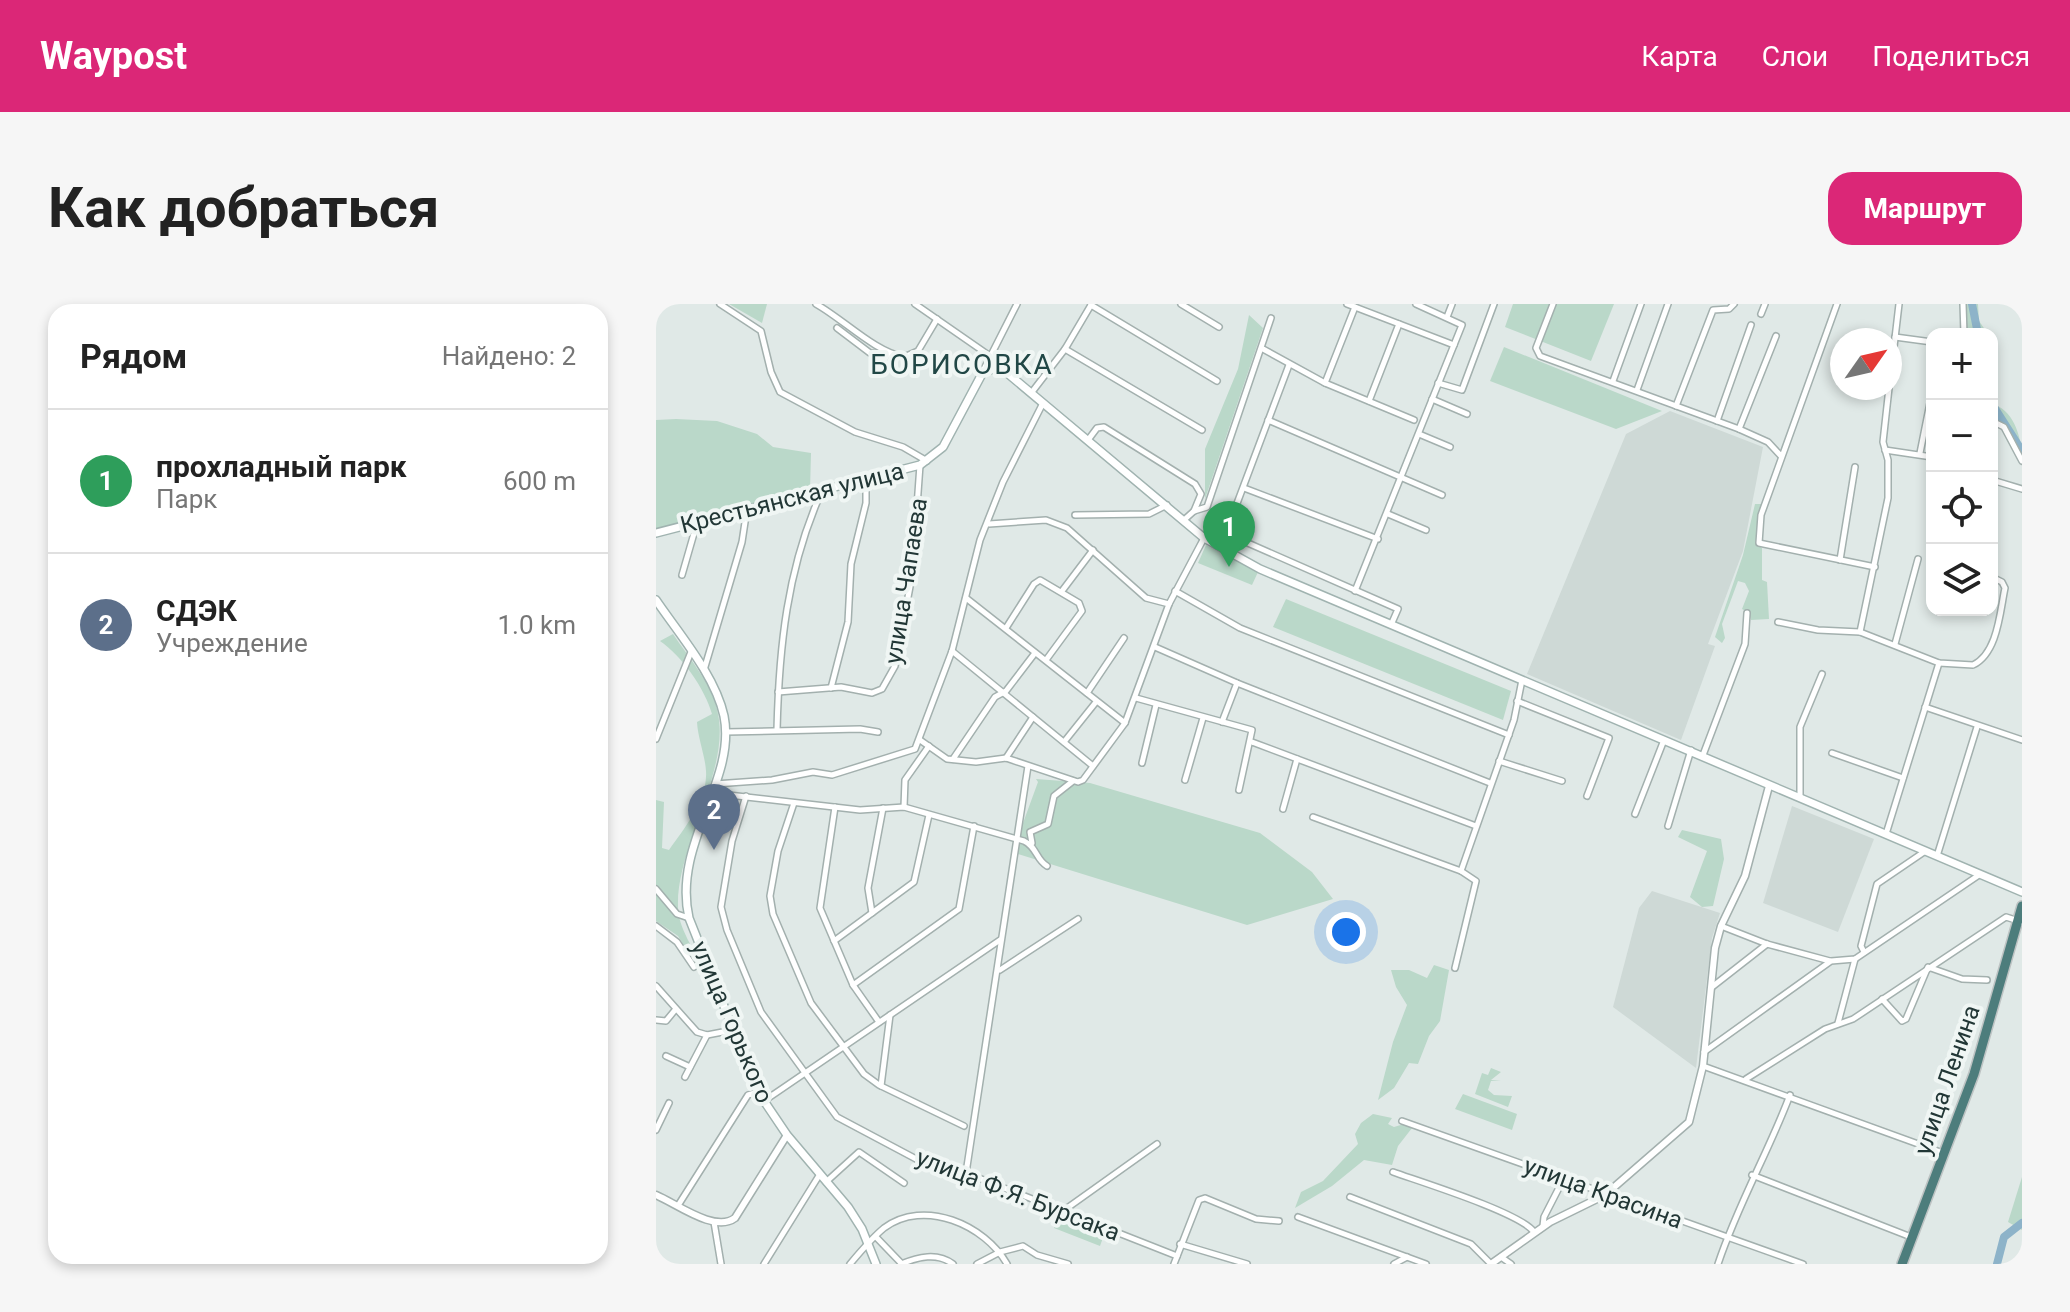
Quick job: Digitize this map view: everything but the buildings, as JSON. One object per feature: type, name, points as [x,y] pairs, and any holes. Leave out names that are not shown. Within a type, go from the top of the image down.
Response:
[{"type":"highway","name":"улица Ленина","points":[[1902,1264],[1974,1074],[2022,906]]},
{"type":"main road","points":[[924,463],[952,434],[983,372],[1000,367],[1204,538],[1260,569],[1692,749],[1769,786],[2022,892]]},
{"type":"main road","name":"Крестьянская улица","points":[[656,533],[821,493],[924,463]]},
{"type":"main road","points":[[656,600],[718,695],[726,732]]},
{"type":"main road","name":"улица Горького","points":[[726,732],[715,784],[693,846],[686,890],[689,918],[763,1102],[848,1207],[869,1244],[876,1264]]},
{"type":"street","points":[[720,304],[758,327],[780,392],[855,432],[903,447],[924,463]]},
{"type":"street","points":[[816,304],[898,356]]},
{"type":"street","points":[[915,304],[990,356],[1000,367]]},
{"type":"street","points":[[983,372],[1017,304]]},
{"type":"street","points":[[1032,392],[1065,349],[1091,304],[1217,381]]},
{"type":"street","points":[[1181,304],[1219,327]]},
{"type":"street","points":[[1347,304],[1454,345]]},
{"type":"street","points":[[1447,317],[1452,304]]},
{"type":"street","points":[[1438,383],[1462,390],[1494,304]]},
{"type":"street","points":[[1553,304],[1537,352],[1739,429],[1768,442],[1781,456]]},
{"type":"street","points":[[1613,381],[1641,304]]},
{"type":"street","points":[[1637,390],[1668,304]]},
{"type":"street","points":[[1676,406],[1713,310],[1729,309],[1734,304]]},
{"type":"street","points":[[1761,314],[1765,304]]},
{"type":"street","points":[[1837,304],[1761,515],[1759,543],[1875,567]]},
{"type":"street","points":[[1896,328],[1899,304]]},
{"type":"street","points":[[1963,304],[1964,328]]},
{"type":"street","points":[[1355,591],[1462,323],[1421,305]]},
{"type":"street","points":[[1325,383],[1355,307]]},
{"type":"street","points":[[1184,520],[1194,511],[1207,507],[1271,318]]},
{"type":"street","points":[[837,328],[859,345],[882,356],[898,356],[918,351],[937,319]]},
{"type":"street","points":[[1369,402],[1399,324]]},
{"type":"street","points":[[1717,421],[1751,325]]},
{"type":"street","points":[[1739,429],[1776,336]]},
{"type":"street","points":[[859,345],[864,337]]},
{"type":"street","points":[[1902,338],[1926,341]]},
{"type":"street","points":[[1065,349],[1202,430]]},
{"type":"street","points":[[1263,349],[1325,383],[1414,420]]},
{"type":"street","points":[[1289,365],[1230,522],[1231,532],[1398,609],[1391,625]]},
{"type":"street","points":[[1432,399],[1467,414]]},
{"type":"street","points":[[1860,632],[1888,498],[1883,442],[1888,400]]},
{"type":"street","points":[[1920,453],[1931,400]]},
{"type":"street","points":[[715,784],[772,780],[813,772],[832,775],[907,754],[920,740],[952,651],[980,540],[989,524],[1003,482],[1044,402]]},
{"type":"street","points":[[1268,420],[1442,495]]},
{"type":"street","points":[[1998,424],[2004,427],[2022,461]]},
{"type":"street","points":[[1088,440],[1097,428],[1104,427],[1195,484],[1201,494],[1194,511]]},
{"type":"street","points":[[1419,434],[1450,447]]},
{"type":"street","points":[[1885,450],[1926,455]]},
{"type":"street","name":"улица Чапаева","points":[[831,688],[877,693],[895,666],[912,576],[924,463]]},
{"type":"street","points":[[1840,560],[1855,467]]},
{"type":"street","points":[[778,692],[831,688],[848,622],[851,564],[866,503],[866,480]]},
{"type":"street","points":[[1998,482],[2022,489]]},
{"type":"street","points":[[1244,488],[1378,539]]},
{"type":"street","points":[[777,730],[780,639],[788,595],[821,493]]},
{"type":"street","points":[[1075,515],[1149,514],[1167,505]]},
{"type":"street","points":[[704,672],[742,542],[747,509]]},
{"type":"street","points":[[1388,514],[1426,530]]},
{"type":"street","points":[[682,575],[698,522]]},
{"type":"street","points":[[989,524],[1057,523],[1093,550],[1146,598],[1169,604]]},
{"type":"street","points":[[1058,789],[1075,782],[1094,767],[1125,723],[1169,604],[1204,538]]},
{"type":"street","points":[[1062,591],[1093,550]]},
{"type":"street","points":[[1895,644],[1918,559]]},
{"type":"street","points":[[1778,622],[1818,630],[1860,632],[1939,663],[1973,665],[1986,655],[1996,629],[2005,588],[1998,580]]},
{"type":"street","points":[[1006,628],[1034,584],[1045,581],[1079,603],[1082,611],[1046,660]]},
{"type":"street","points":[[1175,591],[1240,628],[1509,735]]},
{"type":"street","points":[[965,598],[1125,723]]},
{"type":"street","points":[[1703,755],[1745,644],[1747,613]]},
{"type":"street","points":[[1087,693],[1124,638]]},
{"type":"street","points":[[1155,647],[1237,683],[1490,783]]},
{"type":"street","points":[[952,651],[1094,767]]},
{"type":"street","points":[[656,739],[691,652]]},
{"type":"street","points":[[952,759],[995,697],[1004,693],[1035,653]]},
{"type":"street","points":[[1886,834],[1939,663]]},
{"type":"street","points":[[1800,798],[1800,727],[1822,674]]},
{"type":"street","points":[[1461,871],[1509,735],[1522,680]]},
{"type":"street","points":[[1222,722],[1237,683]]},
{"type":"street","points":[[1136,698],[1249,728],[1253,732],[1252,742],[1239,790]]},
{"type":"street","points":[[1517,701],[1609,738],[1587,796]]},
{"type":"street","points":[[1064,742],[1096,702]]},
{"type":"street","points":[[1142,763],[1156,705]]},
{"type":"street","points":[[1925,707],[2022,740]]},
{"type":"street","points":[[1006,758],[1033,717]]},
{"type":"street","points":[[1185,780],[1203,718]]},
{"type":"street","points":[[1937,856],[1977,727]]},
{"type":"street","points":[[726,732],[878,732]]},
{"type":"street","points":[[1635,814],[1665,738]]},
{"type":"street","points":[[920,740],[952,759],[976,762],[1006,758],[1075,782]]},
{"type":"street","points":[[1252,742],[1476,826]]},
{"type":"street","points":[[904,807],[905,780],[929,746]]},
{"type":"street","points":[[1668,826],[1692,749]]},
{"type":"street","points":[[1832,753],[1903,778]]},
{"type":"street","points":[[1283,809],[1297,759]]},
{"type":"street","points":[[1499,761],[1562,781]]},
{"type":"street","points":[[966,1173],[999,971],[1016,839],[1028,782],[1028,766]]},
{"type":"street","points":[[1026,839],[1034,828],[1048,824],[1058,789],[1056,773]]},
{"type":"street","points":[[1350,1197],[1471,1244],[1491,1264],[1507,1261],[1534,1232],[1605,1195],[1681,1132],[1695,1108],[1721,926],[1745,876],[1769,786]]},
{"type":"street","points":[[711,793],[835,807],[904,807],[1016,839],[1026,839],[1034,846],[1041,863],[1047,866]]},
{"type":"street","name":"улица Ф.Я. Бурсака","points":[[746,796],[732,841],[721,907],[727,930],[761,1012],[804,1076],[837,1117],[946,1172],[966,1173],[1177,1256]]},
{"type":"street","points":[[794,803],[778,851],[771,904],[811,1003],[864,1074],[881,1086],[964,1126]]},
{"type":"street","points":[[835,807],[820,901],[853,985],[879,1022]]},
{"type":"street","points":[[872,913],[868,888],[883,808]]},
{"type":"street","points":[[834,941],[914,882],[929,815]]},
{"type":"street","points":[[1313,817],[1461,871],[1476,881],[1455,968]]},
{"type":"street","points":[[853,985],[959,909],[974,826]]},
{"type":"street","points":[[1864,952],[1861,946],[1877,884],[1925,851]]},
{"type":"street","points":[[1721,926],[1767,944],[1831,961],[1855,959],[1979,875]]},
{"type":"street","points":[[656,889],[672,910],[689,918]]},
{"type":"street","points":[[1746,1079],[1837,1024],[1853,1019],[2006,917],[2019,922]]},
{"type":"street","points":[[999,971],[1078,919]]},
{"type":"street","points":[[656,926],[677,942],[694,967]]},
{"type":"street","points":[[763,1102],[1001,940]]},
{"type":"street","points":[[1711,987],[1767,944]]},
{"type":"street","points":[[1837,1024],[1855,959]]},
{"type":"street","points":[[1704,1052],[1831,961]]},
{"type":"street","points":[[1928,967],[1962,979],[1987,980]]},
{"type":"street","points":[[1882,999],[1896,1019],[1906,1019],[1928,967]]},
{"type":"street","points":[[656,986],[697,1032],[707,1035],[734,1029]]},
{"type":"street","points":[[656,1020],[666,1021],[675,1010]]},
{"type":"street","points":[[881,1086],[890,1015]]},
{"type":"street","points":[[685,1077],[707,1035]]},
{"type":"street","points":[[666,1056],[690,1067]]},
{"type":"street","points":[[1703,1066],[1944,1153]]},
{"type":"street","points":[[679,1204],[748,1095],[758,1092]]},
{"type":"street","points":[[1718,1264],[1752,1175],[1775,1135],[1790,1095]]},
{"type":"street","points":[[656,1130],[669,1103]]},
{"type":"street","name":"улица Красина","points":[[1402,1121],[1803,1264]]},
{"type":"street","points":[[656,1195],[714,1222],[726,1223],[735,1218],[787,1135]]},
{"type":"street","points":[[1062,1211],[1157,1144]]},
{"type":"street","points":[[826,1182],[859,1152],[904,1183]]},
{"type":"street","points":[[1393,1172],[1498,1211],[1530,1226],[1534,1232]]},
{"type":"street","points":[[764,1264],[820,1174]]},
{"type":"street","points":[[1752,1175],[1912,1237]]},
{"type":"street","points":[[1543,1226],[1544,1217],[1563,1180]]},
{"type":"street","points":[[1174,1264],[1199,1200],[1205,1198],[1246,1216],[1279,1221]]},
{"type":"street","points":[[850,1264],[876,1237],[898,1221],[940,1216],[966,1225],[1000,1252],[1007,1264]]},
{"type":"street","points":[[1298,1217],[1426,1264]]},
{"type":"street","points":[[714,1222],[721,1264]]},
{"type":"street","points":[[876,1237],[901,1264],[930,1256],[953,1264]]},
{"type":"street","points":[[1180,1244],[1247,1264]]},
{"type":"street","points":[[977,1264],[1000,1252],[1023,1246],[1037,1255],[1068,1264]]},
{"type":"street","points":[[1394,1264],[1408,1257]]},
{"type":"shaded area","points":[[1670,411],[1763,447],[1743,551],[1708,644],[1715,646],[1681,740],[1527,674],[1626,434]]},
{"type":"shaded area","points":[[1792,806],[1874,839],[1838,932],[1763,903]]},
{"type":"shaded area","points":[[1652,891],[1720,913],[1712,938],[1696,1068],[1613,1007],[1639,908]]},
{"type":"green space","points":[[729,304],[767,304],[762,323]]},
{"type":"green space","points":[[1513,304],[1614,304],[1591,361],[1505,327]]},
{"type":"green space","points":[[1965,304],[1978,304],[1979,321],[1984,328],[1966,328]]},
{"type":"green space","points":[[1249,315],[1263,328],[1205,499],[1205,449],[1238,369]]},
{"type":"green space","points":[[1504,347],[1662,411],[1616,429],[1490,381]]},
{"type":"green space","points":[[1998,407],[2008,414],[2019,435],[2022,459],[1998,419]]},
{"type":"green space","points":[[656,420],[717,421],[757,434],[773,447],[811,453],[810,491],[656,529]]},
{"type":"green space","points":[[1755,504],[1762,504],[1757,545],[1762,548],[1762,580],[1767,582],[1769,619],[1751,620],[1749,613],[1742,609],[1749,591],[1745,583],[1738,581],[1722,624],[1725,638],[1722,643],[1715,637],[1743,555]]},
{"type":"green space","points":[[1206,545],[1258,572],[1252,585],[1198,563]]},
{"type":"green space","points":[[1286,599],[1511,691],[1503,720],[1273,627]]},
{"type":"green space","points":[[673,634],[706,682],[718,714],[720,736],[717,760],[685,860],[678,907],[684,931],[704,969],[700,972],[678,936],[656,921],[656,800],[664,802],[662,848],[669,850],[694,813],[703,792],[706,771],[697,722],[712,714],[692,674],[660,641]]},
{"type":"green space","points":[[1036,779],[1090,783],[1260,833],[1312,872],[1333,899],[1247,925],[1018,854],[1019,834],[1038,782]]},
{"type":"green space","points":[[1682,830],[1721,839],[1724,859],[1713,906],[1702,907],[1690,897],[1707,851],[1678,837]]},
{"type":"green space","points":[[1434,965],[1449,970],[1440,1021],[1429,1036],[1418,1064],[1409,1063],[1394,1088],[1378,1100],[1393,1042],[1407,1005],[1396,987],[1391,970],[1409,970],[1427,978]]},
{"type":"green space","points":[[1491,1068],[1501,1072],[1491,1080],[1501,1080],[1491,1081],[1488,1090],[1494,1095],[1512,1096],[1508,1107],[1475,1094],[1482,1073],[1488,1075]]},
{"type":"green space","points":[[1463,1094],[1517,1114],[1512,1130],[1455,1109]]},
{"type":"green space","points":[[1373,1114],[1392,1118],[1388,1124],[1394,1127],[1404,1124],[1412,1128],[1398,1146],[1392,1165],[1364,1160],[1332,1186],[1295,1208],[1301,1192],[1323,1181],[1358,1144],[1355,1134],[1361,1123]]},
{"type":"green space","points":[[2022,1177],[2022,1230],[2008,1222]]},
{"type":"green space","points":[[1059,1214],[1105,1232],[1100,1246],[1054,1228]]},
{"type":"waterway","points":[[1972,304],[1977,328]]},
{"type":"waterway","points":[[1998,413],[2022,451]]},
{"type":"waterway","points":[[1997,1264],[2004,1237],[2022,1223]]},
{"type":"place","name":"прохладный парк","points":[[1229,567]]},
{"type":"place","name":"СДЭК","points":[[714,850]]},
{"type":"district","name":"БОРИСОВКА","points":[[962,364]]}]
